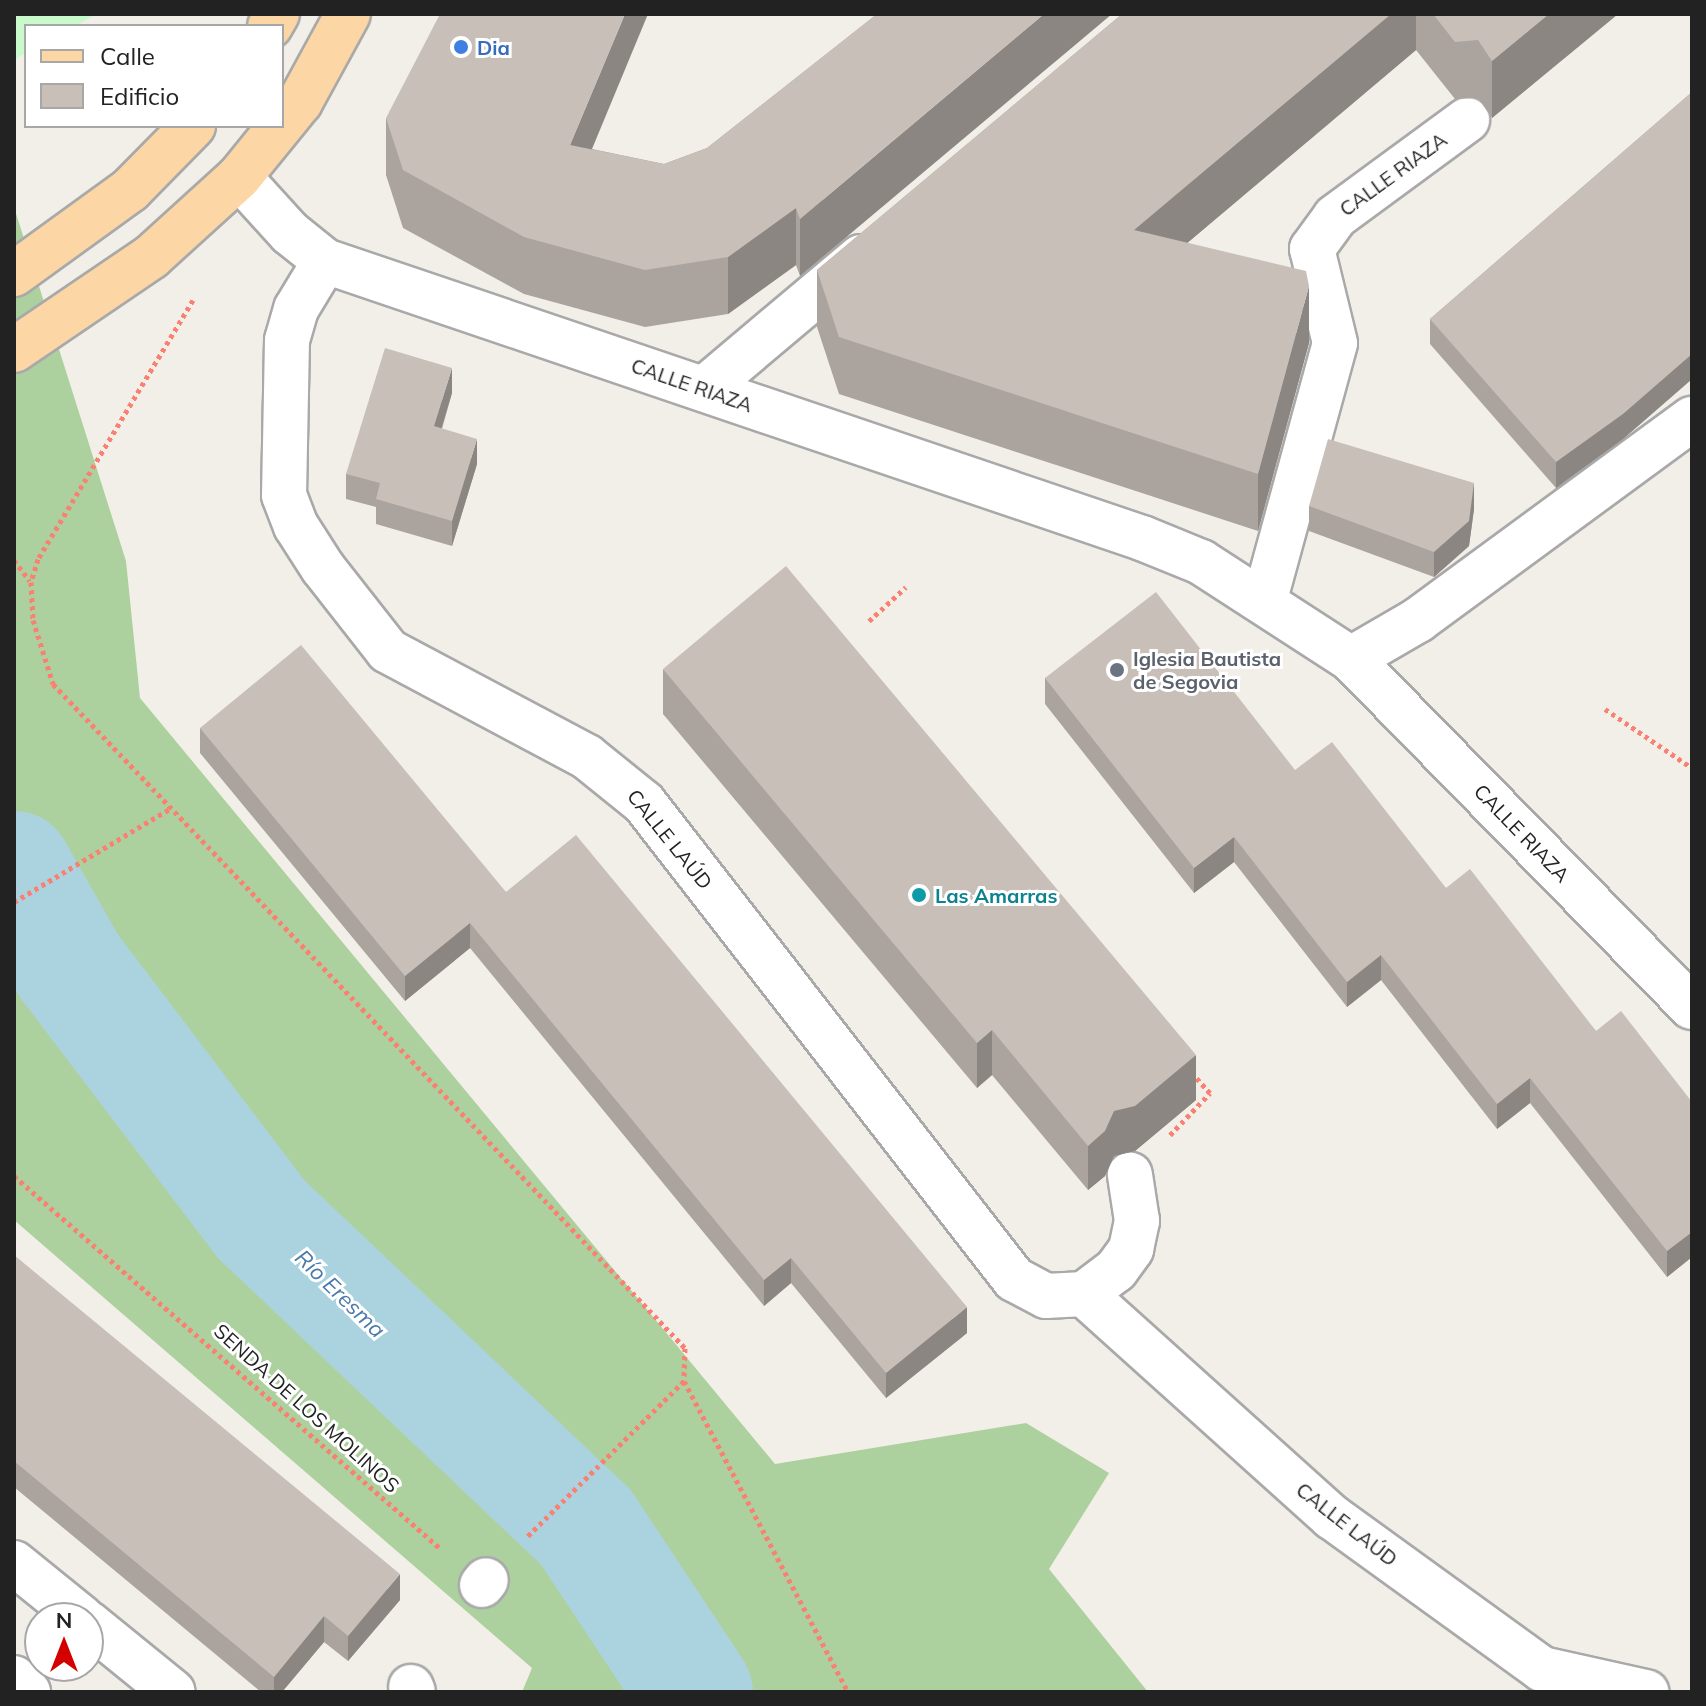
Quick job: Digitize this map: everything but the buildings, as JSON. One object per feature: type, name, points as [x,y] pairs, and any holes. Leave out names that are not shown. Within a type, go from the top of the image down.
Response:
[{"type":"main road","points":[[284,122],[300,102],[348,14]]},
{"type":"main road","points":[[14,274],[135,186],[191,128]]},
{"type":"main road","points":[[14,350],[86,305],[151,257],[239,177],[279,128]]},
{"type":"main road","points":[[135,186],[239,177]]},
{"type":"street","name":"CALLE RIAZA","points":[[1265,599],[1335,343],[1312,249],[1335,217],[1467,120]]},
{"type":"street","name":"CALLE RIAZA","points":[[239,177],[290,233],[325,261],[1142,538],[1201,562],[1265,599],[1351,659],[1692,1007]]},
{"type":"street","points":[[704,389],[887,236]]},
{"type":"street","name":"CALLE LAÚD","points":[[325,261],[296,309],[287,340],[281,460],[284,495],[296,526],[323,568],[388,651],[621,780],[644,803],[1014,1279],[1046,1296],[1084,1294],[1332,1517],[1542,1669],[1646,1692]]},
{"type":"street","points":[[1351,659],[1418,620],[1692,419]]},
{"type":"street","points":[[1084,1294],[1116,1270],[1131,1249],[1137,1221],[1130,1175]]},
{"type":"street","points":[[14,1563],[62,1602]]},
{"type":"street","points":[[104,1636],[173,1692]]},
{"type":"street","points":[[14,1678],[28,1692]]},
{"type":"path","points":[[200,288],[38,559],[31,582],[33,620],[53,684],[685,1348],[684,1381],[848,1692]]},
{"type":"path","points":[[14,560],[31,582]]},
{"type":"path","points":[[869,621],[906,587]]},
{"type":"path","points":[[1605,709],[1692,768]]},
{"type":"path","points":[[14,902],[169,809]]},
{"type":"path","points":[[1130,1175],[1210,1093],[1190,1070]]},
{"type":"path","name":"SENDA DE LOS MOLINOS","points":[[14,1176],[484,1582],[634,1425],[684,1381]]},
{"type":"green space","points":[[14,14],[97,14],[79,24],[24,24],[24,54],[14,60]]},
{"type":"green space","points":[[14,207],[126,561],[140,698],[775,1464],[1026,1423],[1109,1473],[1049,1569],[1148,1692],[522,1692],[532,1668],[14,1220]]},
{"type":"waterway","name":"Río Eresma","points":[[14,869],[69,966],[261,1219],[585,1526],[695,1692]]},
{"type":"place","name":"Dia","points":[[461,47]]},
{"type":"place","name":"Iglesia Bautista de Segovia","points":[[1117,670]]},
{"type":"place","name":"Las Amarras","points":[[919,895]]}]
